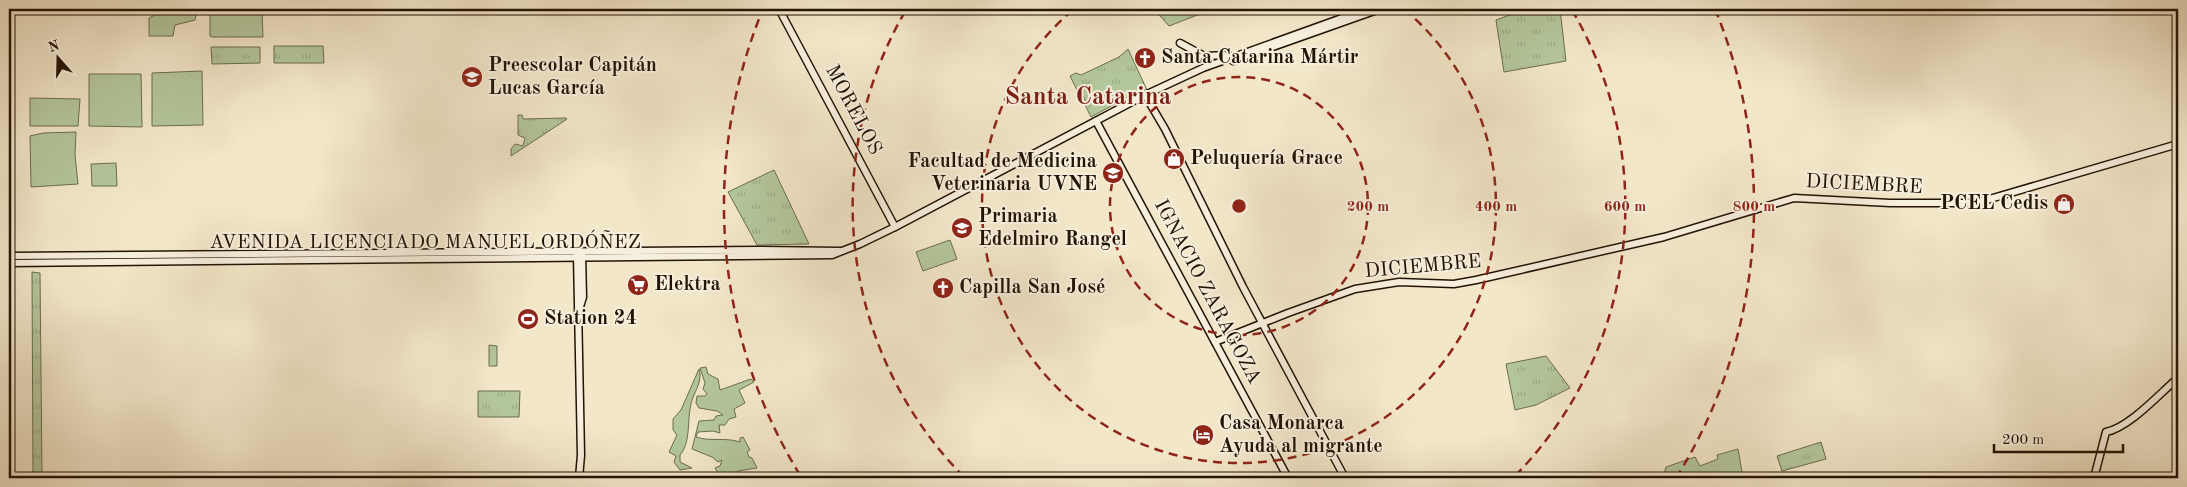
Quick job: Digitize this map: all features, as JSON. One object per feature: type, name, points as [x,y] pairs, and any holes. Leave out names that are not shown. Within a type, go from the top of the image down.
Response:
[{"type":"main road","name":"MORELOS","points":[[780,9],[895,226]]},
{"type":"main road","name":"AVENIDA LICENCIADO MANUEL ORDÓÑEZ","points":[[9,256],[832,255],[860,244],[1146,95],[1203,68],[1366,9]]},
{"type":"main road","name":"AVENIDA LICENCIADO MANUEL ORDÓÑEZ","points":[[1196,72],[1232,62],[1380,9]]},
{"type":"main road","points":[[1180,43],[1198,54],[1210,57],[1248,52]]},
{"type":"main road","points":[[1146,95],[1166,129],[1262,324],[1345,478]]},
{"type":"main road","name":"IGNACIO ZARAGOZA","points":[[1096,121],[1288,478]]},
{"type":"main road","name":"DICIEMBRE","points":[[1215,342],[1341,294],[1399,282],[1454,284],[1484,278],[1678,234],[1776,202],[1794,198],[1890,203],[1976,203],[2178,144]]},
{"type":"main road","name":"AVENIDA LICENCIADO MANUEL ORDÓÑEZ","points":[[9,263],[493,259],[534,252],[579,255]]},
{"type":"main road","points":[[579,255],[582,304],[579,310],[579,478]]},
{"type":"main road","points":[[2094,478],[2106,432],[2125,424],[2178,378]]},
{"type":"green space","points":[[210,9],[262,9],[263,37],[210,36]]},
{"type":"green space","points":[[1154,9],[1213,9],[1169,26]]},
{"type":"green space","points":[[1526,9],[1560,9],[1566,61],[1504,72],[1496,20]]},
{"type":"green space","points":[[197,11],[195,20],[175,25],[173,36],[149,36],[149,18],[159,13]]},
{"type":"green space","points":[[274,46],[323,46],[324,63],[274,63]]},
{"type":"green space","points":[[211,47],[260,47],[260,63],[212,64]]},
{"type":"green space","points":[[1128,49],[1147,90],[1135,93],[1091,117],[1082,94],[1079,94],[1070,76],[1076,73],[1081,75],[1119,57]]},
{"type":"green space","points":[[202,71],[203,125],[152,126],[152,73]]},
{"type":"green space","points":[[89,74],[141,74],[142,127],[89,126]]},
{"type":"green space","points":[[30,98],[80,99],[78,126],[30,126]]},
{"type":"green space","points":[[518,115],[522,115],[523,119],[567,119],[511,156],[511,149],[515,144],[523,146],[525,138],[518,135]]},
{"type":"green space","points":[[76,132],[75,155],[78,184],[31,187],[30,136],[43,133]]},
{"type":"green space","points":[[116,163],[117,186],[92,186],[91,164]]},
{"type":"green space","points":[[774,170],[809,244],[757,245],[728,192]]},
{"type":"green space","points":[[950,240],[957,259],[923,271],[916,252]]},
{"type":"green space","points":[[32,272],[40,273],[42,478],[33,478]]},
{"type":"green space","points":[[489,345],[497,346],[497,366],[489,366]]},
{"type":"green space","points":[[1546,356],[1570,388],[1536,405],[1515,410],[1506,364]]},
{"type":"green space","points":[[706,367],[708,374],[718,379],[720,390],[751,379],[754,382],[739,390],[745,403],[734,409],[736,417],[729,419],[725,425],[719,425],[720,433],[713,431],[698,432],[696,437],[740,442],[740,438],[743,437],[750,450],[747,452],[749,457],[752,458],[757,468],[738,471],[739,478],[721,478],[715,468],[720,466],[722,460],[718,462],[712,457],[692,449],[699,421],[714,420],[716,416],[723,415],[717,411],[699,408],[696,403],[697,396],[705,396],[707,394],[703,389],[705,383],[700,368]]},
{"type":"green space","points":[[699,369],[700,379],[691,402],[688,434],[684,449],[680,455],[680,462],[692,468],[680,470],[674,462],[676,456],[669,452],[677,435],[673,430],[673,419],[681,410]]},
{"type":"green space","points":[[478,391],[520,391],[519,417],[478,417]]},
{"type":"green space","points":[[1821,442],[1826,459],[1782,471],[1777,456]]},
{"type":"green space","points":[[1738,449],[1743,478],[1663,478],[1666,467],[1695,457],[1700,466],[1718,459],[1717,455]]},
{"type":"place","name":"Santa Catarina Mártir","points":[[1145,58]]},
{"type":"place","name":"Preescolar Capitán Lucas García","points":[[472,77]]},
{"type":"place","name":"Peluquería Grace","points":[[1174,159]]},
{"type":"place","name":"Facultad de Medicina Veterinaria UVNE","points":[[1113,173]]},
{"type":"place","name":"PCEL Cedis","points":[[2064,204]]},
{"type":"place","name":"Primaria Edelmiro Rangel","points":[[962,228]]},
{"type":"place","name":"Elektra","points":[[638,285]]},
{"type":"place","name":"Capilla San José","points":[[943,288]]},
{"type":"place","name":"Station 24","points":[[528,319]]},
{"type":"place","name":"Casa Monarca Ayuda al migrante","points":[[1203,435]]},
{"type":"district","name":"Santa Catarina","points":[[1088,97]]}]
